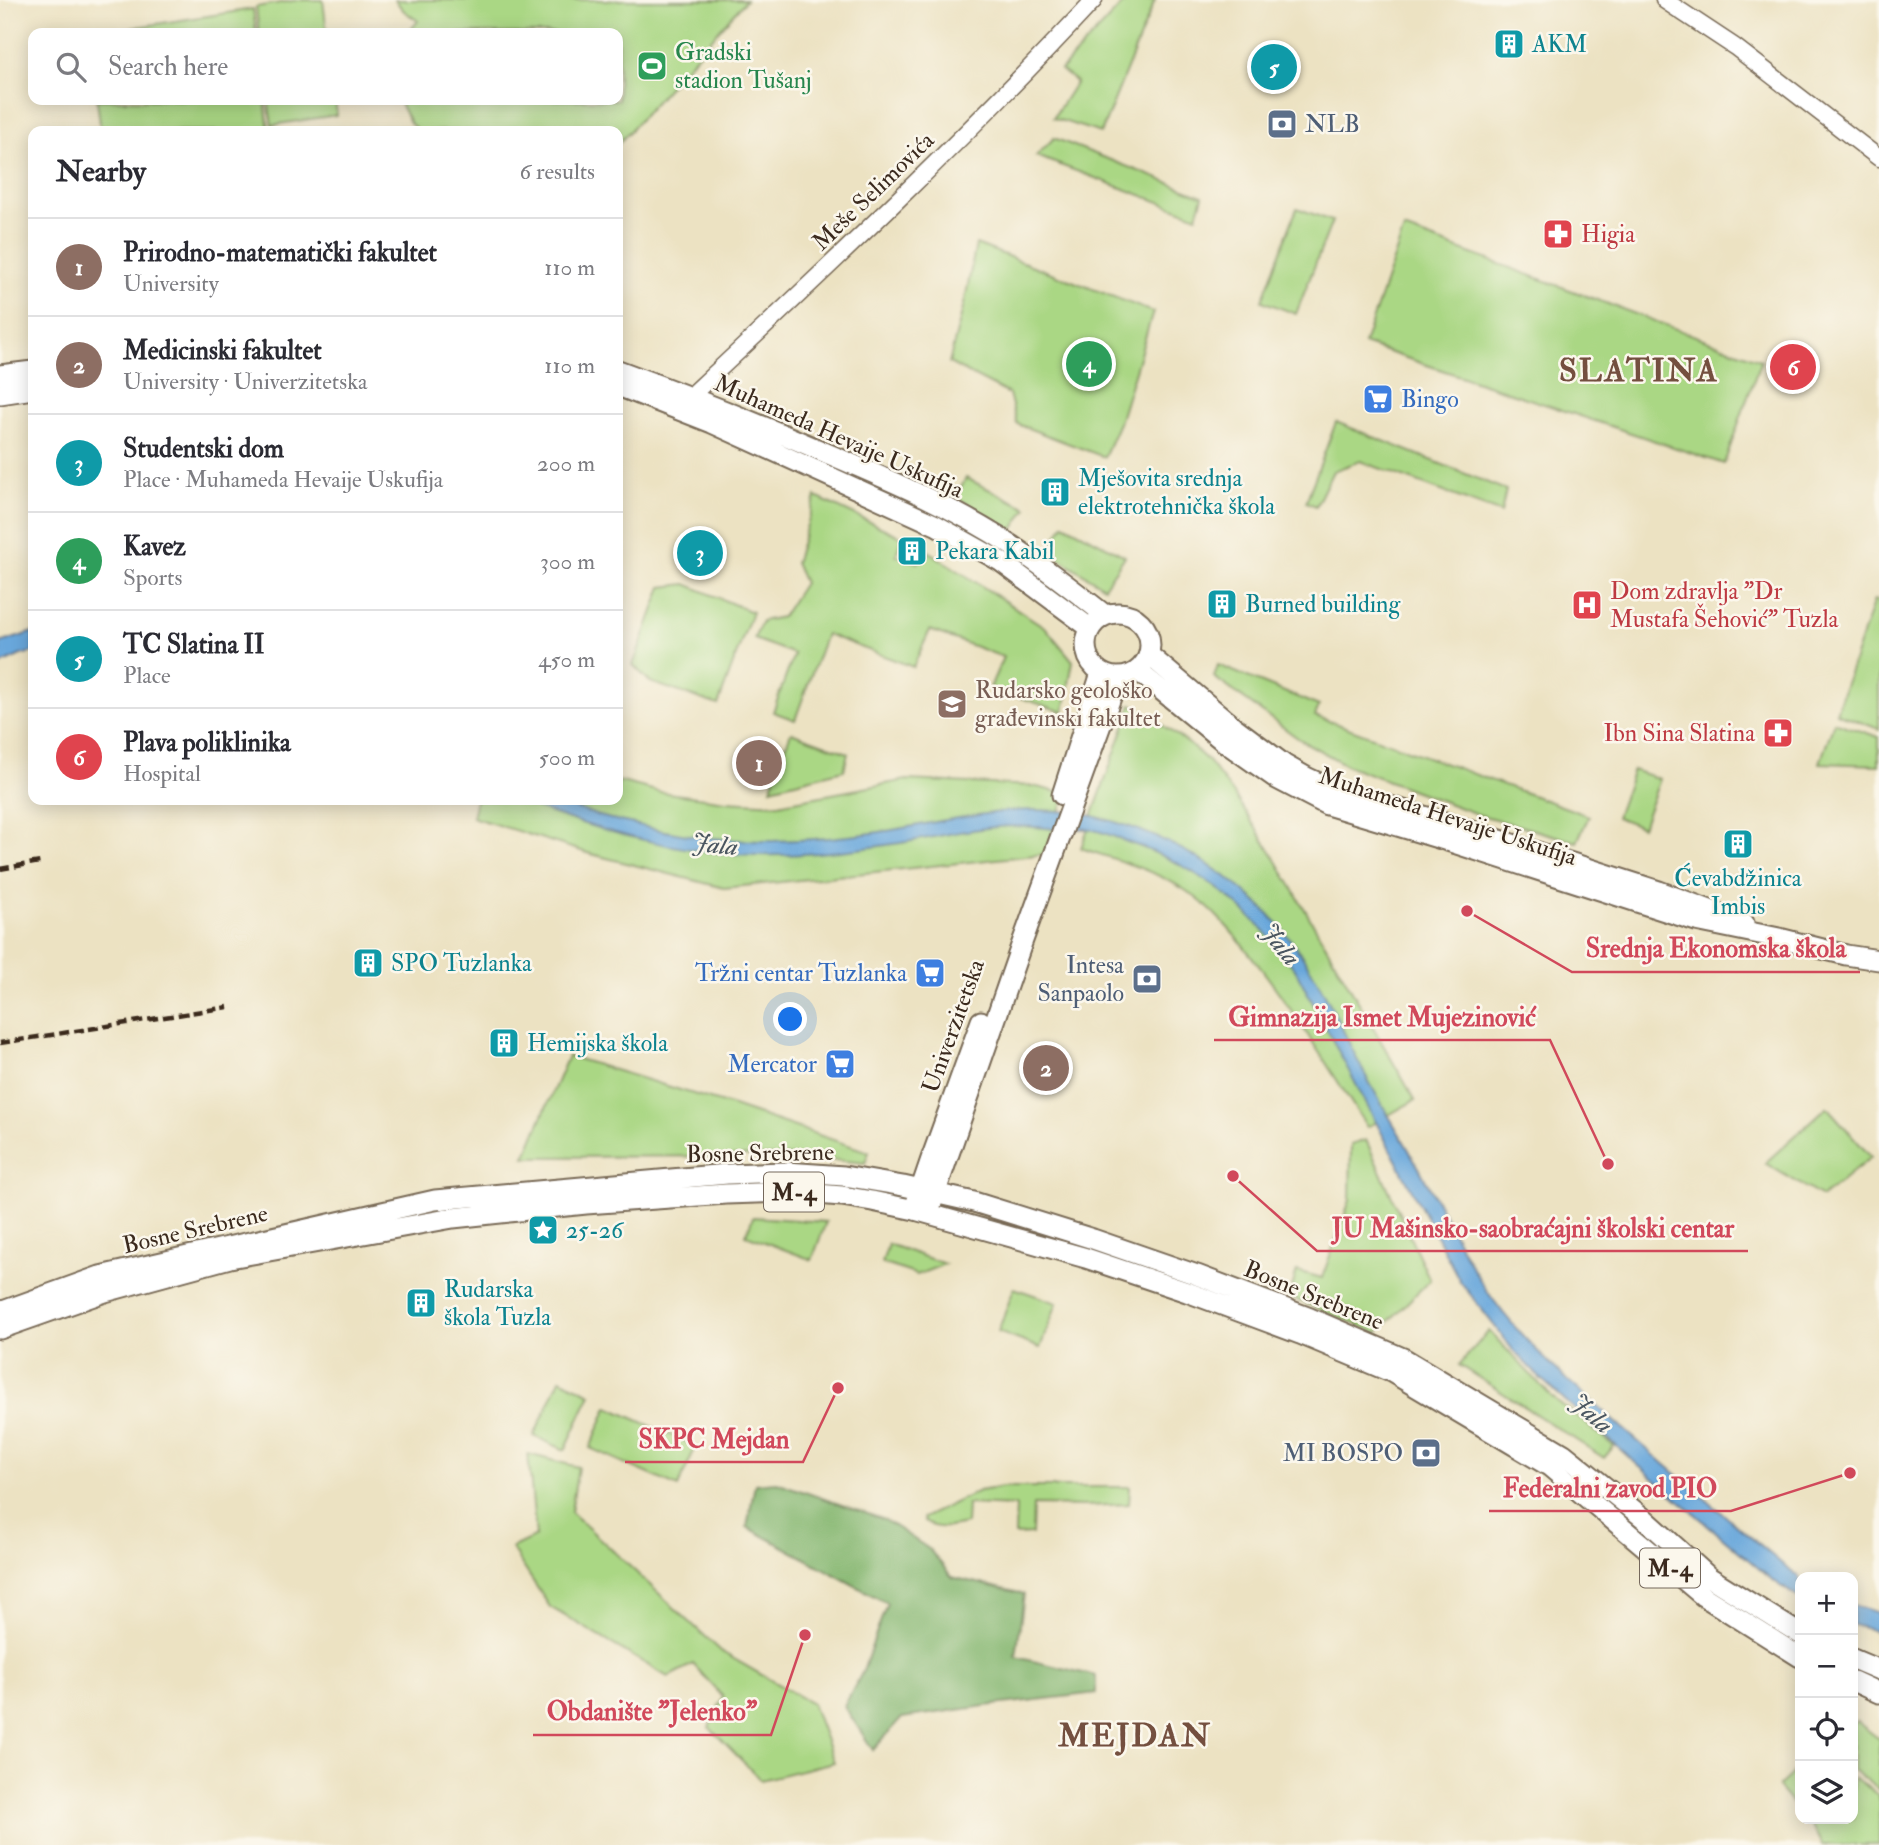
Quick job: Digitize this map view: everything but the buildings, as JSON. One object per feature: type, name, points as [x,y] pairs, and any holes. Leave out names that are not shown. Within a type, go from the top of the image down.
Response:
[{"type":"main road","points":[[0,375],[28,372]]},
{"type":"main road","points":[[623,373],[687,405]]},
{"type":"main road","points":[[623,387],[687,405]]},
{"type":"main road","points":[[0,394],[28,390]]},
{"type":"main road","name":"Muhameda Hevaije Uskufija","points":[[687,405],[782,434],[886,478],[944,507],[1010,544],[1069,586],[1098,622]]},
{"type":"main road","points":[[1121,613],[1131,615],[1146,627],[1150,636],[1151,646],[1143,663],[1128,676],[1109,675],[1093,666],[1086,648],[1087,638],[1098,622],[1121,613]]},
{"type":"main road","name":"Muhameda Hevaije Uskufija","points":[[1143,663],[1285,765],[1332,789],[1441,821],[1656,900],[1710,909],[1779,938],[1846,955],[1879,960]]},
{"type":"main road","name":"Univerzitetska","points":[[922,1212],[1064,811],[1109,675]]},
{"type":"main road","name":"Bosne Srebrene","points":[[0,1312],[100,1276],[443,1199],[727,1174],[786,1172],[844,1176],[974,1202],[1197,1275],[1310,1318],[1403,1358],[1557,1460]]},
{"type":"main road","name":"Bosne Srebrene","points":[[0,1329],[105,1292],[230,1258],[453,1218],[586,1204],[726,1194],[791,1192],[842,1195],[922,1212],[1086,1258],[1187,1292],[1300,1334],[1393,1373],[1557,1460]]},
{"type":"main road","name":"M-4","points":[[1557,1460],[1646,1520],[1709,1577],[1795,1631]]},
{"type":"main road","name":"M-4","points":[[1557,1460],[1703,1596],[1795,1654]]},
{"type":"main road","points":[[1858,1661],[1879,1670]]},
{"type":"main road","points":[[1858,1683],[1879,1693]]},
{"type":"street","name":"Meše Selimovića","points":[[687,405],[1008,90],[1094,0]]},
{"type":"street","points":[[1664,0],[1735,47],[1879,158]]},
{"type":"green space","points":[[298,0],[323,0],[326,28],[258,28],[256,7]]},
{"type":"green space","name":"Gradski stadion Tušanj","points":[[395,0],[746,0],[623,138],[623,126],[413,126],[401,105],[623,105],[623,28],[412,28],[418,21]]},
{"type":"green space","points":[[1126,0],[1155,0],[1101,133],[1053,118],[1076,82],[1061,70]]},
{"type":"green space","points":[[253,9],[255,28],[130,28]]},
{"type":"green space","points":[[98,105],[266,105],[268,126],[100,126]]},
{"type":"green space","points":[[269,105],[336,105],[337,115],[272,125]]},
{"type":"green space","points":[[1054,138],[1203,196],[1197,216],[1036,156]]},
{"type":"green space","points":[[1297,208],[1332,221],[1296,314],[1262,301]]},
{"type":"green space","points":[[1404,229],[1761,360],[1724,464],[1364,344]]},
{"type":"green space","points":[[976,244],[1153,312],[1119,423],[1104,457],[1017,424],[1009,394],[949,363]]},
{"type":"green space","points":[[1336,422],[1506,490],[1501,513],[1360,461],[1333,471],[1316,506],[1306,502]]},
{"type":"green space","points":[[966,478],[1027,508],[1012,531],[956,497]]},
{"type":"green space","points":[[816,497],[902,537],[896,555],[918,563],[928,551],[1046,628],[1073,661],[1064,712],[990,688],[1003,657],[930,630],[913,667],[826,634],[795,720],[773,712],[794,654],[754,639],[762,621],[782,617],[804,583],[795,563]]},
{"type":"green space","points":[[1064,524],[1125,556],[1104,587],[1048,551]]},
{"type":"green space","points":[[686,584],[752,612],[718,705],[650,682],[633,665],[662,587]]},
{"type":"green space","points":[[1874,600],[1879,601],[1879,729],[1836,713]]},
{"type":"green space","points":[[1218,665],[1319,706],[1315,716],[1589,816],[1577,842],[1477,814],[1346,765],[1299,739],[1214,677]]},
{"type":"green space","points":[[1132,704],[1188,743],[1207,760],[1233,793],[1274,856],[1415,1100],[1367,1127],[1274,986],[1216,915],[1185,890],[1161,877],[1081,848]]},
{"type":"green space","points":[[1834,722],[1879,737],[1879,765],[1820,763]]},
{"type":"green space","points":[[791,732],[848,753],[844,770],[771,788]]},
{"type":"green space","points":[[1633,770],[1660,779],[1642,827],[1616,817]]},
{"type":"green space","points":[[907,780],[1033,786],[1066,794],[1045,854],[724,888],[591,854],[472,817],[475,805],[623,805],[623,782],[660,792],[726,801],[778,804]]},
{"type":"green space","points":[[568,1056],[733,1106],[869,1152],[865,1163],[792,1156],[525,1157]]},
{"type":"green space","points":[[1827,1107],[1871,1157],[1822,1197],[1765,1163]]},
{"type":"green space","points":[[1366,1140],[1430,1280],[1377,1333],[1289,1297],[1297,1271],[1322,1278],[1350,1200],[1351,1145]]},
{"type":"green space","points":[[753,1217],[826,1222],[812,1260],[746,1235]]},
{"type":"green space","points":[[888,1244],[945,1264],[917,1275],[882,1263]]},
{"type":"green space","points":[[1014,1288],[1057,1303],[1040,1348],[998,1332]]},
{"type":"green space","points":[[1489,1331],[1551,1396],[1614,1446],[1604,1458],[1459,1365]]},
{"type":"green space","points":[[560,1379],[591,1394],[565,1450],[534,1436]]},
{"type":"green space","points":[[608,1407],[696,1446],[678,1487],[590,1448]]},
{"type":"green space","points":[[528,1454],[578,1467],[571,1512],[722,1652],[812,1704],[834,1762],[761,1780],[709,1727],[723,1697],[693,1664],[668,1677],[550,1607],[511,1548],[536,1536]]},
{"type":"green space","points":[[776,1482],[885,1520],[929,1549],[952,1577],[1024,1594],[1016,1657],[1096,1676],[1096,1693],[902,1718],[873,1750],[844,1706],[863,1671],[887,1603],[747,1527],[755,1484]]},
{"type":"green space","points":[[1003,1487],[1130,1487],[1129,1504],[1033,1505],[1032,1534],[1015,1535],[1016,1506],[967,1504],[966,1524],[939,1527],[924,1522],[923,1518],[979,1491]]},
{"type":"green space","points":[[1858,1723],[1879,1739],[1879,1790],[1858,1774]]},
{"type":"green space","points":[[1795,1771],[1795,1807],[1778,1787]]},
{"type":"green space","points":[[1858,1780],[1879,1795],[1879,1845],[1822,1845],[1810,1824],[1858,1824]]},
{"type":"water","points":[[28,634],[28,653],[0,665],[0,643]]},
{"type":"water","name":"Jala","points":[[529,805],[568,805],[604,817],[668,832],[755,841],[844,837],[998,812],[1054,811],[1112,821],[1169,843],[1196,857],[1246,893],[1268,914],[1306,962],[1464,1254],[1506,1316],[1585,1396],[1795,1573],[1795,1596],[1770,1578],[1640,1467],[1539,1377],[1513,1350],[1460,1281],[1296,971],[1279,948],[1242,909],[1201,877],[1154,852],[1087,829],[997,827],[842,851],[790,855],[694,850],[603,830]]},
{"type":"water","points":[[1858,1607],[1879,1613],[1879,1632],[1858,1626]]},
{"type":"railway","points":[[0,869],[40,862]]},
{"type":"railway","points":[[0,1043],[228,1007]]},
{"type":"place","name":"AKM","points":[[1509,44]]},
{"type":"place","name":"Gradski stadion Tušanj","points":[[652,66]]},
{"type":"place","name":"TC Slatina II","points":[[1274,67]]},
{"type":"place","name":"NLB","points":[[1282,124]]},
{"type":"place","name":"Higia","points":[[1558,234]]},
{"type":"place","name":"Kavez","points":[[1089,364]]},
{"type":"place","name":"Plava poliklinika","points":[[1793,367]]},
{"type":"place","name":"Bingo","points":[[1378,399]]},
{"type":"place","name":"Mješovita srednja elektrotehnička škola","points":[[1055,492]]},
{"type":"place","name":"Pekara Kabil","points":[[912,551]]},
{"type":"place","name":"Studentski dom","points":[[700,553]]},
{"type":"place","name":"Burned building","points":[[1222,604]]},
{"type":"place","name":"Dom zdravlja \"Dr Mustafa Šehović\" Tuzla","points":[[1587,605]]},
{"type":"place","name":"Rudarsko geološko građevinski fakultet","points":[[952,704]]},
{"type":"place","name":"Ibn Sina Slatina","points":[[1778,733]]},
{"type":"place","name":"Prirodno-matematički fakultet","points":[[759,763]]},
{"type":"place","name":"Ćevabdžinica Imbis","points":[[1738,844]]},
{"type":"place","name":"Srednja Ekonomska škola","points":[[1467,911]]},
{"type":"place","name":"SPO Tuzlanka","points":[[368,963]]},
{"type":"place","name":"Tržni centar Tuzlanka","points":[[930,973]]},
{"type":"place","name":"Intesa Sanpaolo","points":[[1147,979]]},
{"type":"place","name":"Hemijska škola","points":[[504,1043]]},
{"type":"place","name":"Mercator","points":[[840,1064]]},
{"type":"place","name":"Medicinski fakultet","points":[[1046,1068]]},
{"type":"place","name":"Gimnazija Ismet Mujezinović","points":[[1608,1164]]},
{"type":"place","name":"JU Mašinsko-saobraćajni školski centar","points":[[1233,1176]]},
{"type":"place","name":"25-26","points":[[543,1230]]},
{"type":"place","name":"Rudarska škola Tuzla","points":[[421,1303]]},
{"type":"place","name":"SKPC Mejdan","points":[[838,1388]]},
{"type":"place","name":"MI BOSPO","points":[[1426,1453]]},
{"type":"place","name":"Federalni zavod PIO","points":[[1850,1473]]},
{"type":"place","name":"Obdanište \"Jelenko\"","points":[[805,1635]]},
{"type":"district","name":"SLATINA","points":[[1639,370]]},
{"type":"district","name":"MEJDAN","points":[[1135,1735]]}]
